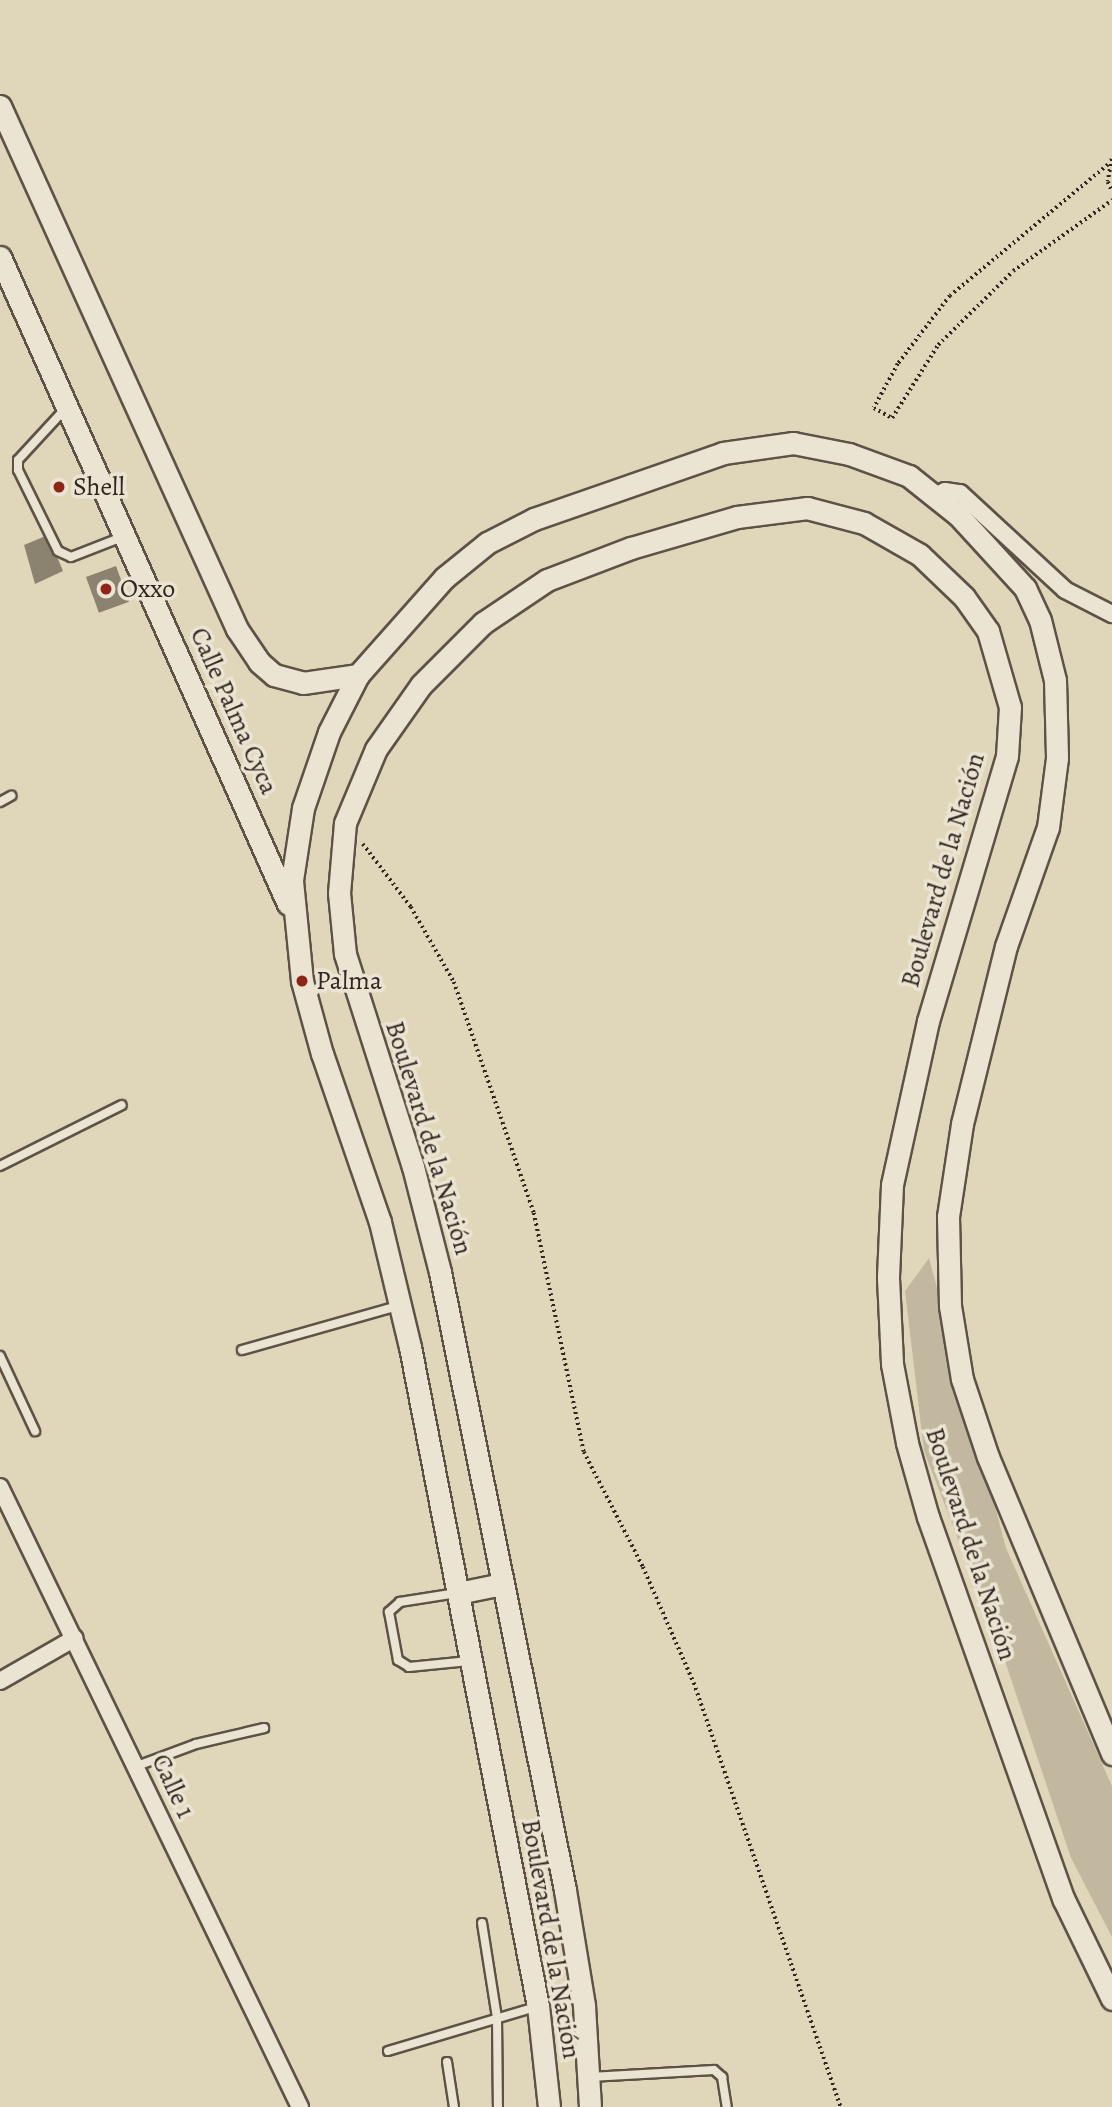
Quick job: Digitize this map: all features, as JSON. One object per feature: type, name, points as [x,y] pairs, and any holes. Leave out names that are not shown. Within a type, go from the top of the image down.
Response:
[{"type":"main road","name":"Calle Palma Cyca","points":[[0,106],[237,629],[259,662],[274,675],[303,683],[358,675]]},
{"type":"main road","name":"Calle Palma Cyca","points":[[0,257],[294,921]]},
{"type":"main road","name":"Boulevard de la Nación","points":[[549,2107],[538,2006],[400,1305],[380,1222],[318,1042],[302,981],[292,880],[303,808],[329,732],[358,675],[444,578],[487,543],[534,519],[723,453],[793,443],[849,454],[909,476],[935,496],[1007,564],[1026,588],[1040,620],[1055,680],[1057,758],[1048,827],[1006,946],[962,1124],[948,1217],[950,1306],[962,1379],[988,1457],[1112,1754]]},
{"type":"main road","name":"Boulevard de la Nación","points":[[590,2107],[584,2005],[565,1890],[440,1272],[413,1167],[345,954],[339,893],[345,823],[376,750],[421,685],[483,623],[547,580],[631,548],[737,517],[807,508],[864,523],[920,555],[964,597],[988,631],[1010,707],[1007,756],[907,1104],[892,1185],[888,1278],[892,1364],[907,1443],[928,1517],[1064,1900],[1112,1998]]},
{"type":"main road","points":[[458,1592],[502,1584]]},
{"type":"street","points":[[935,496],[945,491],[960,493],[1065,590],[1112,614]]},
{"type":"street","name":"Calle 1","points":[[0,1486],[300,2107]]},
{"type":"street","points":[[0,1681],[75,1638]]},
{"type":"lane","points":[[67,406],[18,460],[18,470],[58,551],[71,557],[124,536]]},
{"type":"lane","points":[[0,802],[12,796]]},
{"type":"lane","points":[[0,1166],[122,1105]]},
{"type":"lane","points":[[242,1350],[400,1305]]},
{"type":"lane","points":[[0,1356],[36,1431]]},
{"type":"lane","points":[[458,1592],[400,1602],[389,1612],[398,1660],[409,1667],[471,1661]]},
{"type":"lane","points":[[137,1766],[196,1744],[264,1728]]},
{"type":"lane","points":[[482,1923],[497,2018],[498,2107]]},
{"type":"lane","points":[[388,2051],[538,2006]]},
{"type":"lane","points":[[447,2062],[454,2107]]},
{"type":"lane","points":[[590,2078],[714,2070],[722,2077],[727,2107]]},
{"type":"path","points":[[1112,159],[950,296],[898,364],[874,408],[892,418],[938,345],[1013,271],[1112,200]]},
{"type":"path","points":[[1108,165],[1112,191]]},
{"type":"path","points":[[345,823],[411,907],[454,982],[534,1213],[584,1452],[643,1567],[694,1683],[841,2107]]},
{"type":"shaded area","points":[[929,1258],[1006,1548],[1112,1786],[1112,1937],[1071,1858],[1006,1664],[924,1451],[905,1291]]},
{"type":"building","points":[[48,535],[63,571],[35,584],[24,545]]},
{"type":"building","points":[[116,566],[129,602],[99,613],[86,577]]},
{"type":"place","name":"Shell","points":[[59,487]]},
{"type":"place","name":"Oxxo","points":[[106,589]]},
{"type":"place","name":"Palma","points":[[302,981]]}]
